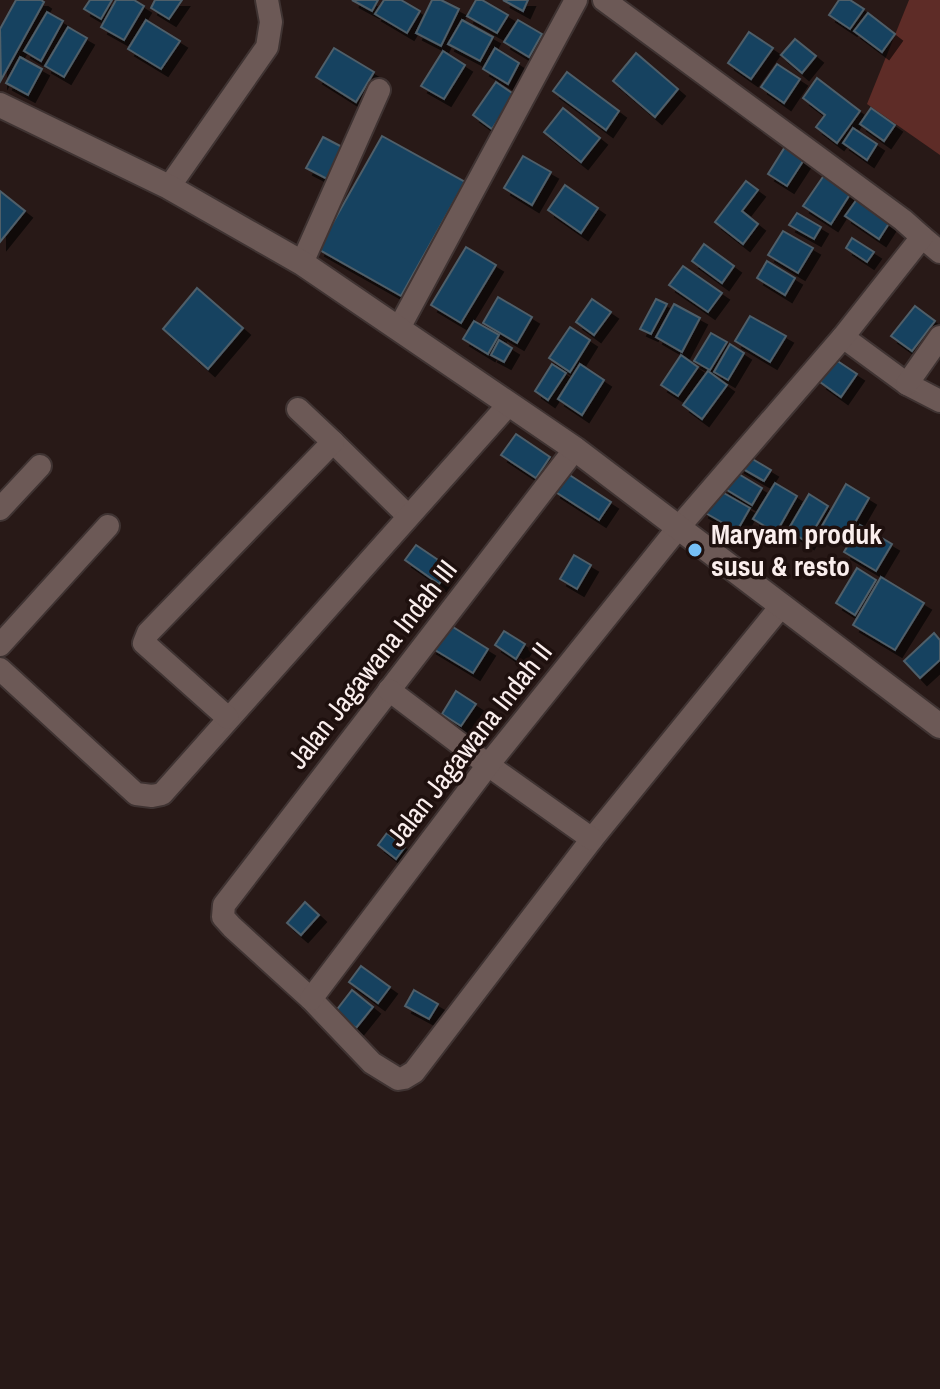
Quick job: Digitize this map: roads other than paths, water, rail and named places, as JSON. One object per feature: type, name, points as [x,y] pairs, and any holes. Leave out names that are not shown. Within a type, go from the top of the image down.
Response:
[{"type":"street","points":[[169,187],[267,47],[271,22],[267,0]]},
{"type":"street","points":[[399,328],[576,0]]},
{"type":"street","points":[[617,4],[903,220],[940,252]]},
{"type":"street","points":[[302,263],[379,90]]},
{"type":"street","points":[[0,105],[169,187],[302,263],[575,449],[940,726]]},
{"type":"street","name":"Jalan Jagawana Indah II","points":[[311,999],[488,765],[678,528],[843,337],[922,237]]},
{"type":"street","points":[[843,337],[907,384],[940,401]]},
{"type":"street","points":[[907,384],[940,337]]},
{"type":"street","points":[[0,669],[136,794],[162,794],[509,404]]},
{"type":"street","points":[[298,409],[408,516]]},
{"type":"street","points":[[228,718],[144,643],[145,638],[333,442]]},
{"type":"street","name":"Jalan Jagawana Indah III","points":[[311,999],[232,927],[223,917],[224,905],[575,449]]},
{"type":"street","points":[[0,509],[40,466]]},
{"type":"street","points":[[0,645],[108,526]]},
{"type":"street","points":[[311,999],[372,1063],[398,1079],[414,1072],[592,839],[782,605]]},
{"type":"street","points":[[389,690],[592,839]]},
{"type":"place","name":"Maryam produk susu & resto","points":[[695,550]]}]
